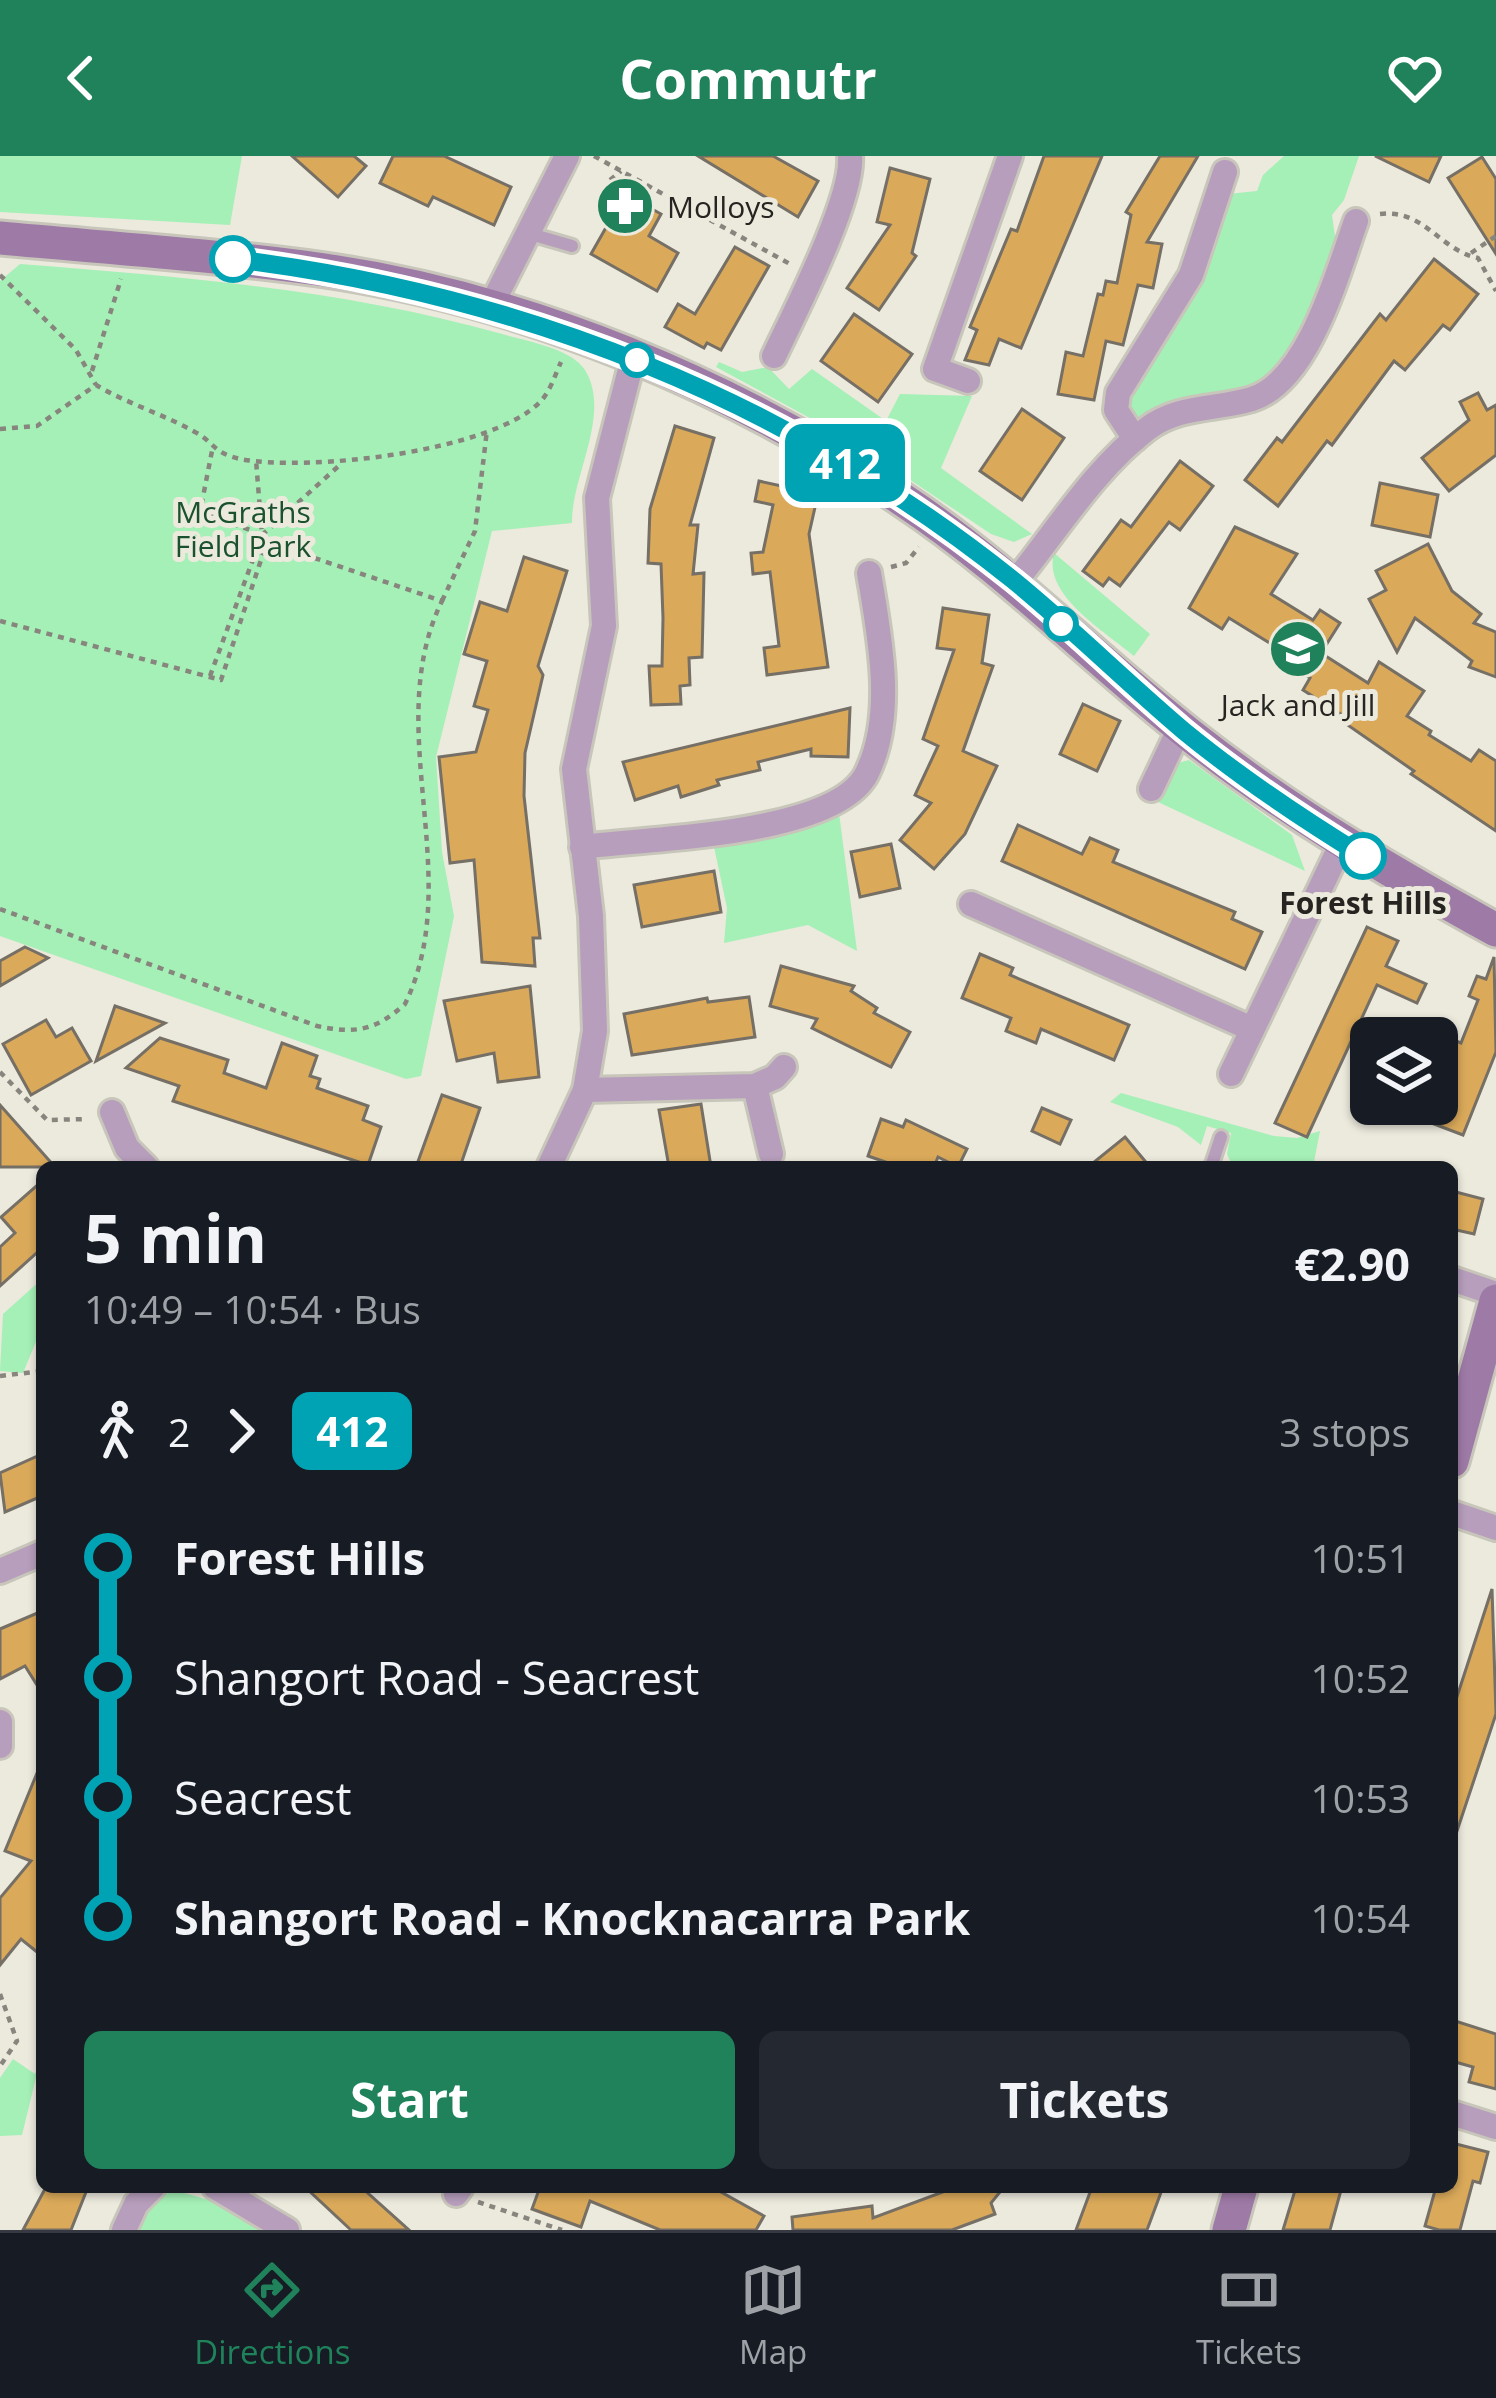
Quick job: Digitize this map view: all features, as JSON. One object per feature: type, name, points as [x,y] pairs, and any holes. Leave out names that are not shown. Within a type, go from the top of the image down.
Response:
[{"type":"street","points":[[774,356],[848,181],[850,156]]},
{"type":"street","points":[[968,381],[935,369],[1010,156]]},
{"type":"street","points":[[490,308],[557,160]]},
{"type":"street","points":[[1135,439],[1116,410],[1118,393],[1191,275],[1225,172]]},
{"type":"street","points":[[1015,582],[1135,439],[1173,414],[1255,398],[1273,388],[1323,310],[1356,221]]},
{"type":"street","points":[[0,238],[328,271],[490,308],[706,388],[818,447],[903,500],[1015,582],[1180,728],[1342,843],[1496,930]]},
{"type":"street","points":[[552,1161],[585,1090],[596,991],[574,769],[604,626],[597,498],[633,358]]},
{"type":"street","points":[[582,847],[788,820],[844,799],[857,787],[876,737],[883,660],[869,573]]},
{"type":"street","points":[[1150,790],[1180,728]]},
{"type":"street","points":[[1231,1074],[1342,843]]},
{"type":"street","points":[[971,904],[1252,1029]]},
{"type":"street","points":[[585,1090],[755,1086],[775,1078],[784,1067]]},
{"type":"street","points":[[755,1086],[772,1154]]},
{"type":"street","points":[[112,1112],[127,1148],[140,1161]]},
{"type":"street","points":[[1458,1282],[1496,1298],[1458,1439]]},
{"type":"street","points":[[1458,1516],[1496,1528]]},
{"type":"street","points":[[0,1571],[36,1556]]},
{"type":"street","points":[[0,1722],[0,1746]]},
{"type":"street","points":[[1458,2115],[1496,2127]]},
{"type":"street","points":[[124,2230],[147,2193]]},
{"type":"street","points":[[225,2193],[287,2230]]},
{"type":"street","points":[[1229,2230],[1239,2193]]},
{"type":"lane","points":[[526,233],[572,246]]},
{"type":"lane","points":[[1213,1161],[1221,1137]]},
{"type":"path","points":[[594,156],[810,276]]},
{"type":"path","points":[[610,180],[621,171]]},
{"type":"path","points":[[1356,221],[1384,212],[1422,220],[1467,256],[1478,258],[1496,291]]},
{"type":"path","points":[[1467,256],[1496,236]]},
{"type":"path","points":[[92,371],[123,268]]},
{"type":"path","points":[[0,275],[92,371],[96,385],[199,433],[212,451],[256,460],[342,463],[487,430],[537,405],[566,351]]},
{"type":"path","points":[[0,429],[37,426],[96,385]]},
{"type":"path","points":[[0,909],[316,1026],[352,1033],[389,1018],[414,986],[431,900],[418,744],[423,661],[429,628],[475,531],[487,430]]},
{"type":"path","points":[[212,451],[200,512],[442,601]]},
{"type":"path","points":[[0,621],[221,680],[264,539],[256,460]]},
{"type":"path","points":[[210,676],[264,539],[342,463]]},
{"type":"path","points":[[869,573],[906,563],[926,538]]},
{"type":"path","points":[[0,1072],[47,1120],[77,1122],[112,1112]]},
{"type":"path","points":[[0,1376],[21,1378],[36,1373]]},
{"type":"path","points":[[0,1994],[17,2041],[0,2066]]},
{"type":"path","points":[[463,2193],[562,2230]]},
{"type":"green space","points":[[0,156],[242,156],[230,225],[0,212]]},
{"type":"green space","points":[[1284,156],[1359,156],[1344,200],[1332,215],[1336,244],[1304,325],[1275,370],[1256,385],[1161,405],[1140,420],[1134,417],[1127,400],[1228,194],[1257,191],[1263,175]]},
{"type":"green space","name":"McGraths Field Park","points":[[20,264],[203,280],[383,306],[547,346],[570,356],[585,370],[594,406],[572,523],[492,531],[436,757],[442,852],[454,916],[421,1076],[406,1079],[0,936],[0,281]]},
{"type":"green space","points":[[719,362],[742,372],[768,367],[789,389],[812,369],[886,421],[900,394],[972,396],[941,468],[1032,534],[1014,542],[991,534],[852,441],[716,367]]},
{"type":"green space","points":[[1054,553],[1150,634],[1134,656],[1067,598],[1053,568]]},
{"type":"green space","points":[[1189,760],[1292,835],[1305,871],[1156,801],[1174,764]]},
{"type":"green space","points":[[839,813],[857,951],[808,925],[724,943],[727,908],[713,842],[792,830]]},
{"type":"green space","points":[[1121,1093],[1274,1136],[1297,1138],[1320,1131],[1314,1161],[1230,1161],[1231,1133],[1207,1126],[1201,1145],[1178,1127],[1110,1102]]},
{"type":"green space","points":[[36,1284],[36,1342],[23,1373],[0,1371],[3,1314]]},
{"type":"green space","points":[[13,2059],[35,2074],[22,2135],[0,2136],[0,2078]]},
{"type":"green space","points":[[184,2193],[237,2208],[271,2230],[135,2230],[156,2196]]},
{"type":"building","points":[[292,156],[354,156],[366,166],[338,197]]},
{"type":"building","points":[[393,156],[444,156],[511,187],[494,225],[433,197],[428,206],[380,183]]},
{"type":"building","points":[[698,156],[773,156],[818,181],[798,217]]},
{"type":"building","points":[[1044,156],[1102,156],[1021,348],[999,339],[989,365],[965,360],[977,330],[970,327],[1011,229],[1017,231]]},
{"type":"building","points":[[1160,156],[1198,156],[1147,242],[1162,244],[1153,288],[1138,285],[1123,345],[1106,341],[1094,400],[1058,394],[1066,352],[1083,356],[1098,294],[1103,295],[1106,281],[1117,283],[1131,215],[1126,212]]},
{"type":"building","points":[[1375,156],[1441,156],[1429,182]]},
{"type":"building","points":[[1482,157],[1496,179],[1496,254],[1448,178]]},
{"type":"building","points":[[890,168],[930,179],[912,253],[916,256],[879,310],[847,288],[890,225],[877,222]]},
{"type":"building","points":[[625,194],[661,214],[649,236],[678,253],[657,291],[591,254]]},
{"type":"building","points":[[735,247],[769,266],[721,350],[707,343],[704,348],[665,327],[678,304],[695,314]]},
{"type":"building","points":[[1434,259],[1478,294],[1450,330],[1443,325],[1405,370],[1394,361],[1332,445],[1327,441],[1278,506],[1245,480],[1277,438],[1282,442],[1380,314],[1386,320]]},
{"type":"building","points":[[854,314],[912,354],[878,402],[821,361]]},
{"type":"building","points":[[1478,393],[1487,410],[1496,405],[1496,455],[1449,491],[1422,458],[1469,420],[1460,402]]},
{"type":"building","points":[[1022,409],[1064,438],[1022,500],[980,471]]},
{"type":"building","points":[[675,426],[714,438],[690,525],[698,525],[693,574],[704,573],[702,657],[689,658],[690,685],[680,686],[681,704],[651,705],[649,666],[662,666],[663,618],[661,564],[648,563],[650,509]]},
{"type":"building","points":[[1180,461],[1213,486],[1180,530],[1169,522],[1120,586],[1109,578],[1103,586],[1083,571],[1121,520],[1131,527]]},
{"type":"building","points":[[759,481],[818,494],[809,534],[828,667],[767,675],[764,648],[779,646],[770,572],[753,574],[751,553],[763,552],[773,505],[755,501]]},
{"type":"building","points":[[1380,483],[1438,495],[1430,537],[1372,525]]},
{"type":"building","points":[[1235,527],[1297,554],[1271,594],[1313,620],[1320,610],[1340,623],[1321,653],[1368,683],[1379,662],[1424,691],[1407,716],[1431,731],[1429,735],[1471,761],[1479,750],[1496,761],[1496,831],[1411,774],[1414,771],[1303,690],[1310,678],[1272,653],[1276,647],[1229,618],[1222,629],[1189,608]]},
{"type":"building","points":[[1428,544],[1452,591],[1481,614],[1474,623],[1496,632],[1496,677],[1469,667],[1472,661],[1415,618],[1397,652],[1369,599],[1386,590],[1376,571]]},
{"type":"building","points":[[524,557],[567,571],[538,666],[543,675],[525,753],[524,796],[540,938],[533,938],[535,966],[482,962],[474,860],[450,863],[439,757],[476,752],[488,710],[474,706],[487,661],[464,654],[480,602],[507,611]]},
{"type":"building","points":[[943,608],[989,615],[982,663],[993,666],[963,751],[997,766],[965,834],[934,869],[900,840],[931,803],[915,795],[938,746],[923,739],[954,650],[937,648]]},
{"type":"building","points":[[1083,704],[1120,721],[1097,771],[1060,754]]},
{"type":"building","points":[[850,708],[848,757],[811,756],[811,749],[758,762],[760,770],[717,780],[719,785],[681,797],[678,786],[635,800],[623,762]]},
{"type":"building","points":[[1018,825],[1082,854],[1090,838],[1118,850],[1113,862],[1235,912],[1232,919],[1262,932],[1245,969],[1002,861]]},
{"type":"building","points":[[891,844],[900,888],[860,897],[851,852]]},
{"type":"building","points":[[714,871],[721,912],[642,927],[634,885]]},
{"type":"building","points":[[1367,927],[1398,941],[1386,966],[1426,984],[1417,1003],[1377,985],[1362,1017],[1350,1017],[1350,1044],[1307,1137],[1275,1123]]},
{"type":"building","points":[[25,947],[48,958],[0,986],[0,961]]},
{"type":"building","points":[[980,954],[1013,968],[1010,975],[1129,1025],[1114,1060],[1041,1029],[1036,1043],[1006,1031],[1011,1018],[962,998]]},
{"type":"building","points":[[1494,957],[1496,1052],[1463,1135],[1437,1125],[1458,1125],[1458,1042],[1478,1000],[1469,996],[1477,976],[1486,979]]},
{"type":"building","points":[[781,966],[854,986],[851,991],[877,1008],[874,1013],[910,1032],[891,1067],[812,1028],[817,1019],[770,1006]]},
{"type":"building","points":[[530,986],[539,1077],[498,1082],[494,1053],[457,1061],[444,1001]]},
{"type":"building","points":[[749,997],[755,1037],[632,1055],[624,1014],[707,998],[708,1002]]},
{"type":"building","points":[[115,1006],[165,1023],[96,1061]]},
{"type":"building","points":[[46,1020],[56,1037],[72,1028],[91,1061],[31,1095],[3,1044]]},
{"type":"building","points":[[160,1038],[228,1060],[224,1073],[266,1088],[282,1043],[317,1056],[310,1076],[320,1079],[317,1088],[368,1106],[363,1120],[381,1127],[369,1161],[356,1161],[173,1101],[179,1086],[126,1068]]},
{"type":"building","points":[[442,1095],[480,1108],[462,1161],[418,1161]]},
{"type":"building","points":[[701,1104],[710,1161],[668,1161],[659,1110]]},
{"type":"building","points":[[0,1105],[50,1161],[36,1161],[36,1167],[0,1167]]},
{"type":"building","points":[[1042,1108],[1071,1120],[1060,1144],[1032,1131]]},
{"type":"building","points":[[881,1119],[903,1127],[906,1120],[967,1149],[961,1161],[938,1157],[936,1161],[883,1161],[868,1156]]},
{"type":"building","points":[[1125,1137],[1145,1161],[1095,1161]]},
{"type":"building","points":[[36,1186],[36,1253],[0,1286],[0,1247],[15,1233],[1,1217]]},
{"type":"building","points":[[1458,1193],[1483,1199],[1474,1234],[1458,1230]]},
{"type":"building","points":[[36,1457],[36,1499],[5,1512],[0,1473]]},
{"type":"building","points":[[1492,1589],[1496,1714],[1458,1828],[1458,1694]]},
{"type":"building","points":[[36,1614],[36,1683],[25,1666],[0,1679],[0,1629]]},
{"type":"building","points":[[36,1776],[36,1951],[21,1939],[0,1965],[0,1898],[31,1861],[5,1851]]},
{"type":"building","points":[[1458,2022],[1496,2034],[1496,2089],[1469,2082],[1473,2067],[1458,2063]]},
{"type":"building","points":[[1458,2144],[1488,2152],[1480,2183],[1473,2181],[1460,2230],[1425,2226],[1434,2193],[1458,2193]]},
{"type":"building","points":[[43,2193],[86,2193],[71,2230],[23,2230]]},
{"type":"building","points":[[311,2193],[368,2193],[409,2230],[351,2230]]},
{"type":"building","points":[[538,2193],[723,2193],[764,2216],[756,2230],[660,2230],[590,2201],[581,2227],[532,2209]]},
{"type":"building","points":[[940,2193],[999,2193],[991,2203],[995,2214],[952,2230],[793,2230],[792,2217],[872,2206],[873,2218]]},
{"type":"building","points":[[1090,2193],[1161,2193],[1147,2230],[1076,2230]]},
{"type":"building","points":[[1294,2193],[1340,2193],[1330,2230],[1283,2230]]},
{"type":"bus line","name":"412","points":[[233,259],[402,285],[490,308],[633,358],[786,428],[940,526],[1015,582],[1230,767],[1363,856]]},
{"type":"place","name":"Molloys","points":[[625,206]]},
{"type":"place","name":"Jack and Jill","points":[[1298,649]]},
{"type":"place","name":"Forest Hills","points":[[1363,856]]}]
